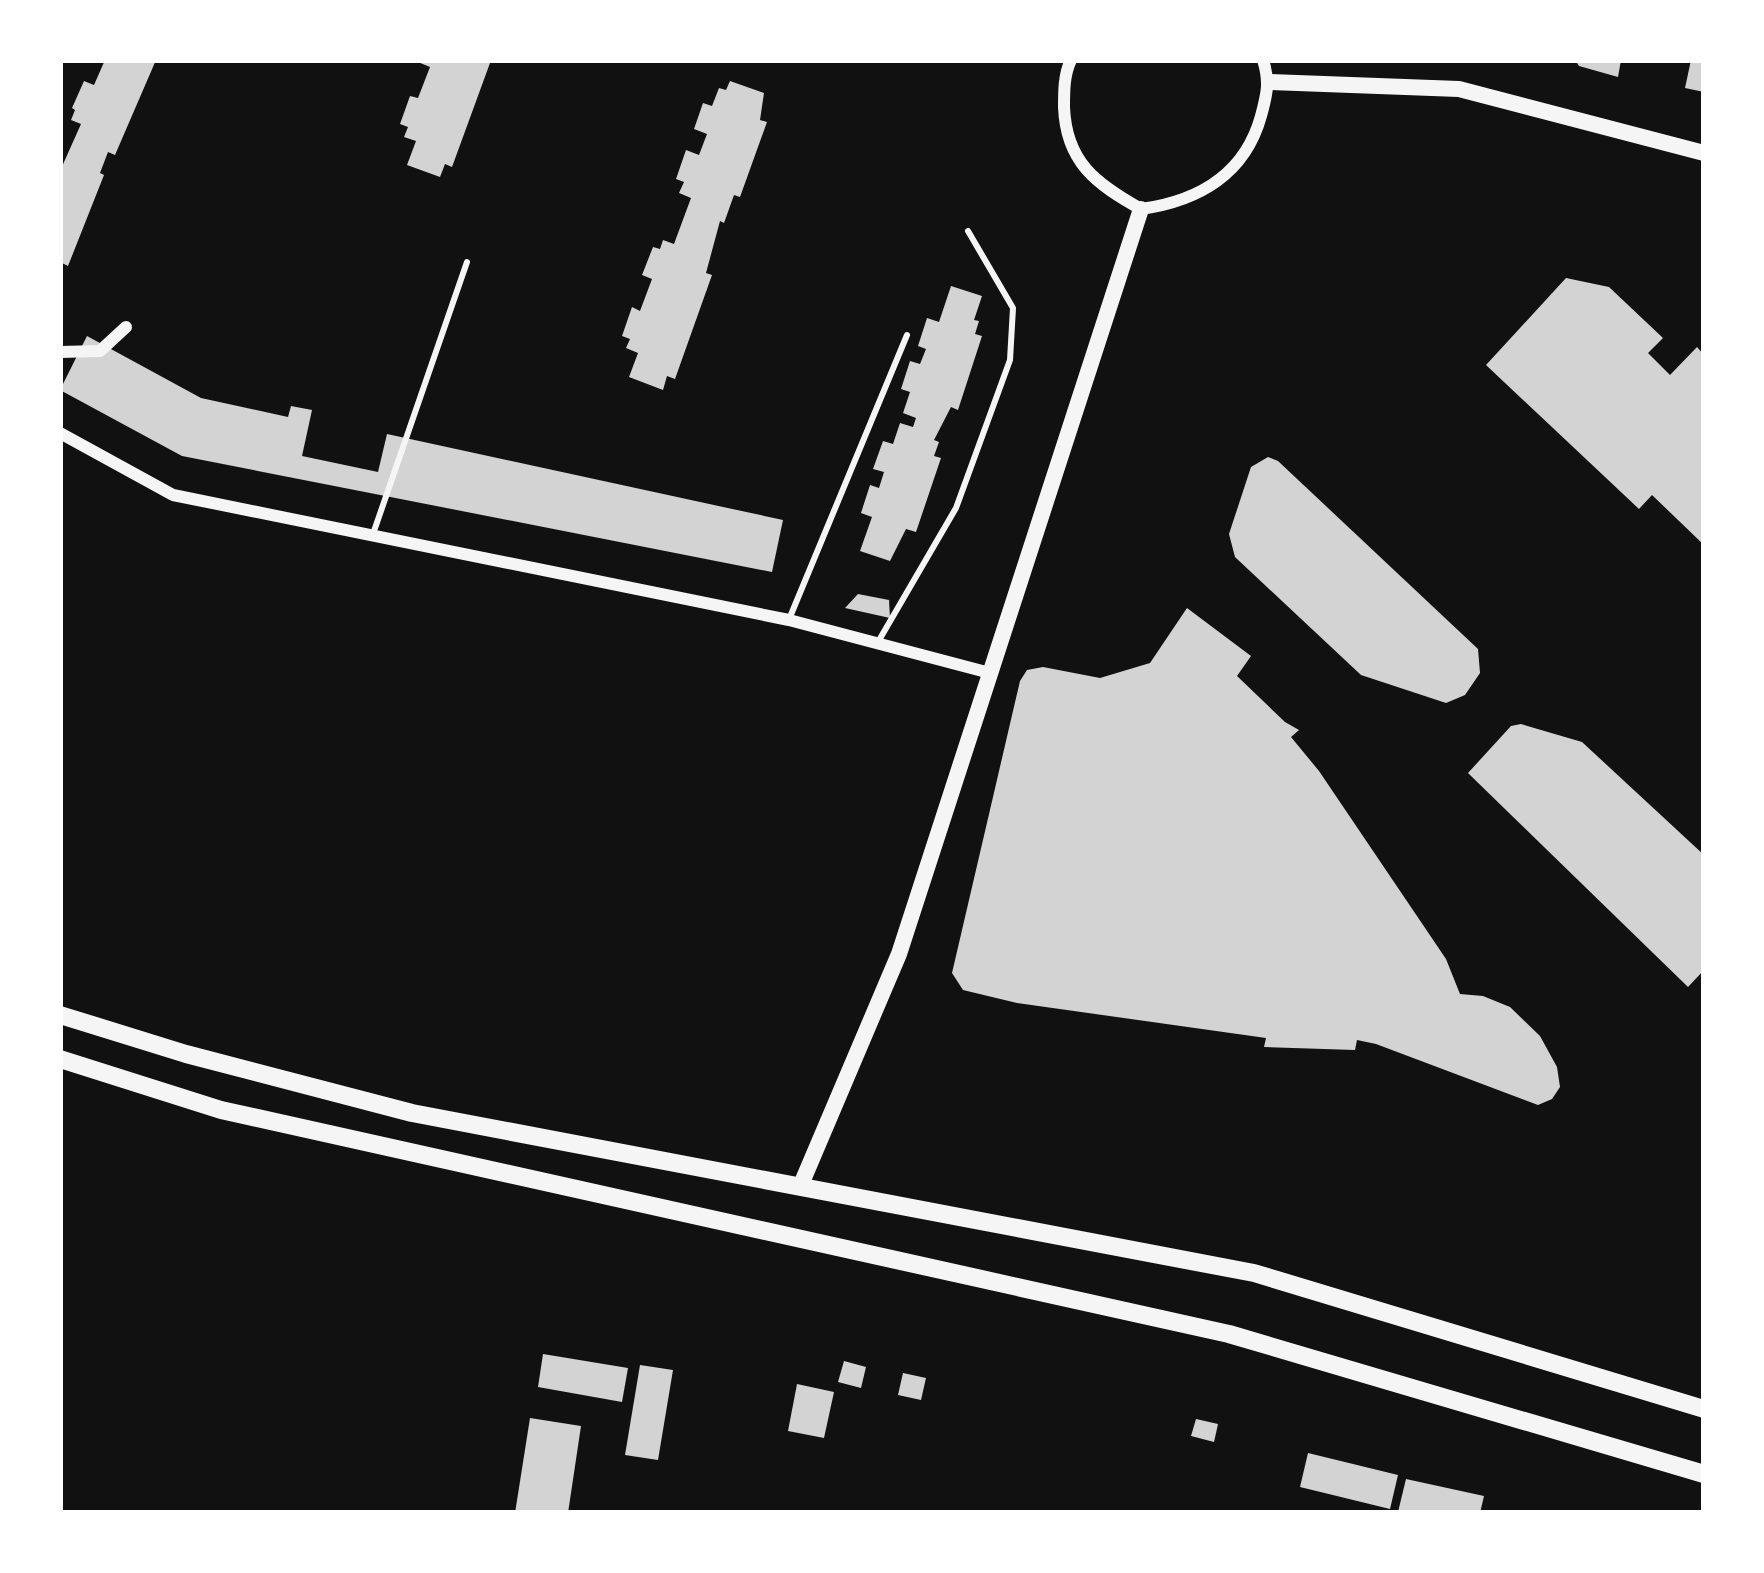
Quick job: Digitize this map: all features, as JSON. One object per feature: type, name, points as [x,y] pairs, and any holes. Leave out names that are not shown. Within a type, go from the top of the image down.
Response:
[{"type":"main road","points":[[60,1015],[186,1054],[412,1113],[1255,1273],[1704,1409]]},
{"type":"main road","points":[[60,1059],[221,1110],[1229,1334],[1704,1474]]},
{"type":"street","points":[[1071,60],[1064,95],[1065,135],[1078,160],[1107,190],[1141,209],[1187,200],[1221,180],[1245,156],[1270,82],[1263,60]]},
{"type":"street","points":[[1270,82],[1459,89],[1704,154]]},
{"type":"street","points":[[800,1187],[899,954],[1141,209]]},
{"type":"street","points":[[60,352],[100,351],[126,327]]},
{"type":"street","points":[[60,433],[173,495],[789,620],[990,673]]},
{"type":"lane","points":[[878,642],[956,508],[1010,360],[1013,308],[968,231]]},
{"type":"lane","points":[[373,534],[467,262]]},
{"type":"lane","points":[[789,620],[908,335]]},
{"type":"building","points":[[105,60],[156,60],[115,155],[108,152],[100,173],[104,175],[68,266],[60,262],[60,171],[81,124],[71,120],[72,108],[84,81],[94,85]]},
{"type":"building","points":[[413,60],[490,63],[452,167],[445,164],[440,177],[407,165],[416,141],[404,137],[408,127],[400,124],[410,96],[418,98],[430,67]]},
{"type":"building","points":[[1575,60],[1621,60],[1618,77],[1579,66]]},
{"type":"building","points":[[1691,60],[1704,60],[1704,92],[1685,88]]},
{"type":"building","points":[[730,81],[764,93],[760,120],[767,122],[740,197],[734,195],[724,223],[720,221],[706,273],[712,275],[675,379],[667,376],[663,390],[629,377],[638,353],[626,348],[630,339],[622,336],[632,307],[640,311],[652,279],[642,275],[653,247],[660,249],[663,240],[674,244],[691,198],[679,193],[684,182],[676,179],[686,150],[699,155],[707,134],[694,129],[703,103],[712,106],[719,88],[726,90]]},
{"type":"building","points":[[1566,278],[1609,287],[1663,338],[1648,353],[1670,375],[1697,347],[1704,355],[1704,545],[1652,495],[1639,509],[1486,365]]},
{"type":"building","points":[[951,286],[982,296],[974,320],[979,321],[975,334],[982,336],[958,410],[951,407],[934,440],[939,442],[934,456],[941,458],[916,532],[906,529],[890,561],[860,551],[872,517],[861,513],[870,485],[879,488],[884,472],[873,469],[883,441],[893,444],[900,423],[913,427],[916,418],[903,413],[910,392],[901,389],[910,361],[920,364],[926,349],[918,346],[927,318],[939,322]]},
{"type":"building","points":[[87,336],[201,398],[288,417],[291,406],[312,410],[302,456],[378,472],[387,434],[783,520],[772,572],[182,456],[60,390]]},
{"type":"building","points":[[1268,457],[1278,461],[1478,649],[1480,673],[1465,695],[1446,703],[1361,675],[1235,557],[1229,534],[1251,467]]},
{"type":"building","points":[[858,594],[889,600],[890,618],[845,608]]},
{"type":"building","points":[[1187,608],[1251,656],[1237,676],[1299,730],[1291,737],[1446,959],[1460,994],[1483,996],[1510,1007],[1540,1036],[1557,1067],[1560,1087],[1552,1099],[1538,1105],[1357,1040],[1355,1050],[1264,1047],[1266,1038],[1017,1003],[963,990],[952,973],[1020,681],[1027,670],[1043,667],[1100,678],[1150,663]]},
{"type":"building","points":[[1521,724],[1582,742],[1704,855],[1704,970],[1688,987],[1468,773],[1511,726]]},
{"type":"building","points":[[543,1354],[628,1368],[622,1402],[538,1387]]},
{"type":"building","points":[[844,1361],[866,1367],[861,1388],[838,1382]]},
{"type":"building","points":[[640,1365],[673,1370],[658,1460],[625,1455]]},
{"type":"building","points":[[903,1373],[926,1378],[921,1400],[898,1395]]},
{"type":"building","points":[[797,1384],[834,1392],[824,1438],[788,1431]]},
{"type":"building","points":[[530,1418],[581,1426],[568,1513],[515,1513]]},
{"type":"building","points":[[1196,1419],[1218,1424],[1214,1442],[1191,1436]]},
{"type":"building","points":[[1308,1453],[1398,1475],[1390,1509],[1300,1487]]},
{"type":"building","points":[[1406,1479],[1484,1496],[1480,1513],[1398,1512]]}]
